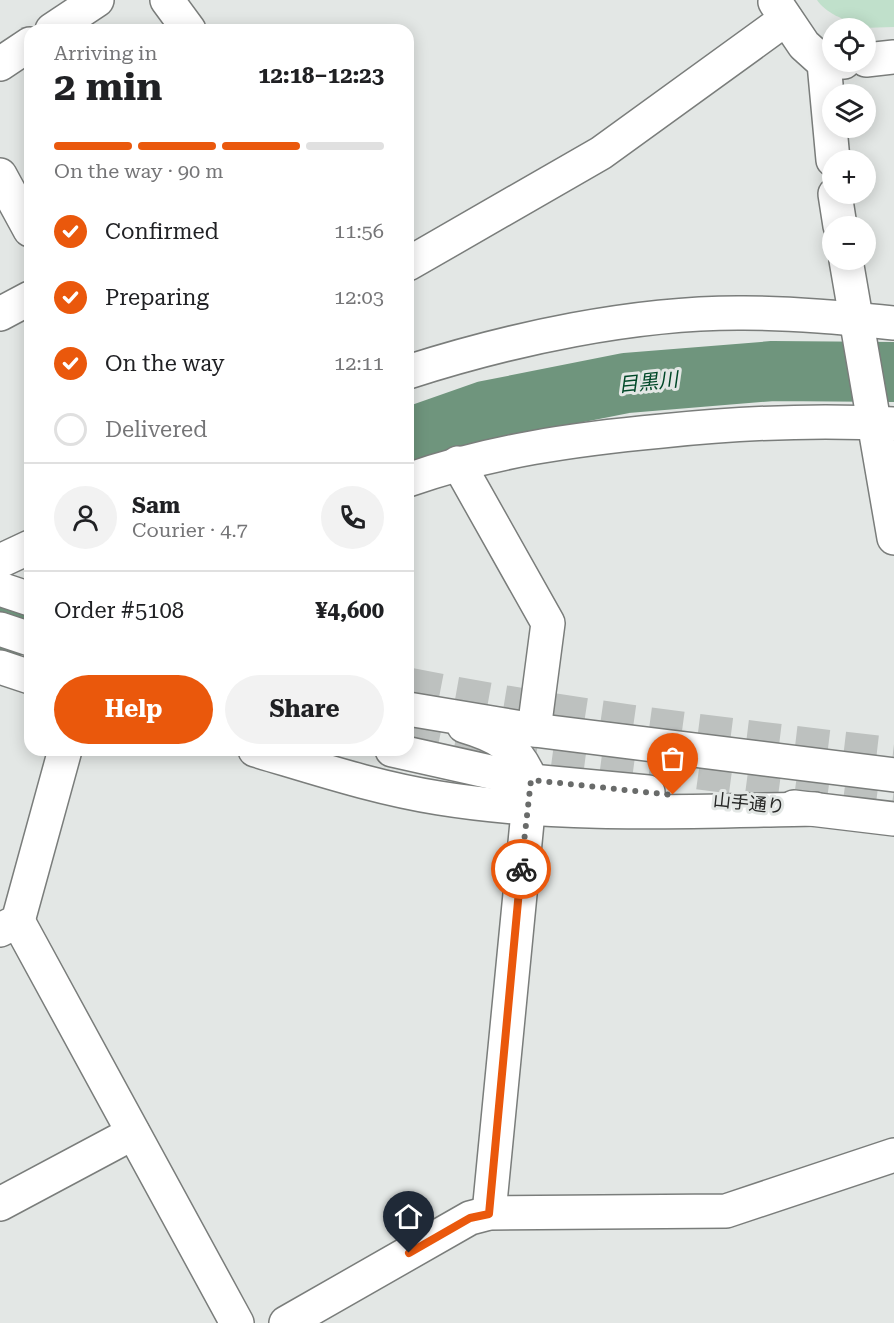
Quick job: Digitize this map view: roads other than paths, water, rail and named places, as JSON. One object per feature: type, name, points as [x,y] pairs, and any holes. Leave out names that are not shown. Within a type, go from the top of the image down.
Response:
[{"type":"street","points":[[61,24],[97,0]]},
{"type":"street","points":[[167,0],[185,24]]},
{"type":"street","points":[[414,261],[601,153],[780,9],[804,45],[822,55]]},
{"type":"street","points":[[0,64],[24,48]]},
{"type":"street","points":[[876,59],[894,57]]},
{"type":"street","points":[[833,150],[834,72]]},
{"type":"street","points":[[0,175],[24,219]]},
{"type":"street","points":[[848,270],[858,326],[881,419],[894,537]]},
{"type":"street","points":[[0,314],[24,301]]},
{"type":"street","points":[[414,370],[488,349],[550,335],[650,319],[743,313],[858,326],[894,323]]},
{"type":"street","points":[[414,478],[458,463],[504,452],[676,429],[755,422],[881,419]]},
{"type":"street","points":[[458,463],[548,623],[534,730]]},
{"type":"street","points":[[0,561],[24,550]]},
{"type":"street","points":[[0,589],[24,597]]},
{"type":"street","points":[[0,629],[24,637]]},
{"type":"street","points":[[414,710],[534,730],[894,774]]},
{"type":"street","points":[[414,711],[502,740],[515,750],[529,794],[489,1214]]},
{"type":"street","name":"山手通り","points":[[414,755],[457,766],[529,794],[816,809],[894,819]]},
{"type":"street","points":[[64,756],[9,926],[133,1133],[237,1323]]},
{"type":"street","points":[[276,756],[393,789],[439,798],[529,794]]},
{"type":"street","points":[[0,1204],[133,1133]]},
{"type":"street","points":[[286,1323],[470,1218],[489,1214],[726,1211],[894,1155]]},
{"type":"waterway","name":"目黒川","points":[[414,436],[485,411],[626,383],[773,371],[894,372]]},
{"type":"waterway","name":"目黒川","points":[[0,633],[24,619]]},
{"type":"tunnel","points":[[414,685],[590,715],[894,754]]},
{"type":"tunnel","points":[[414,729],[497,746],[894,799]]}]
